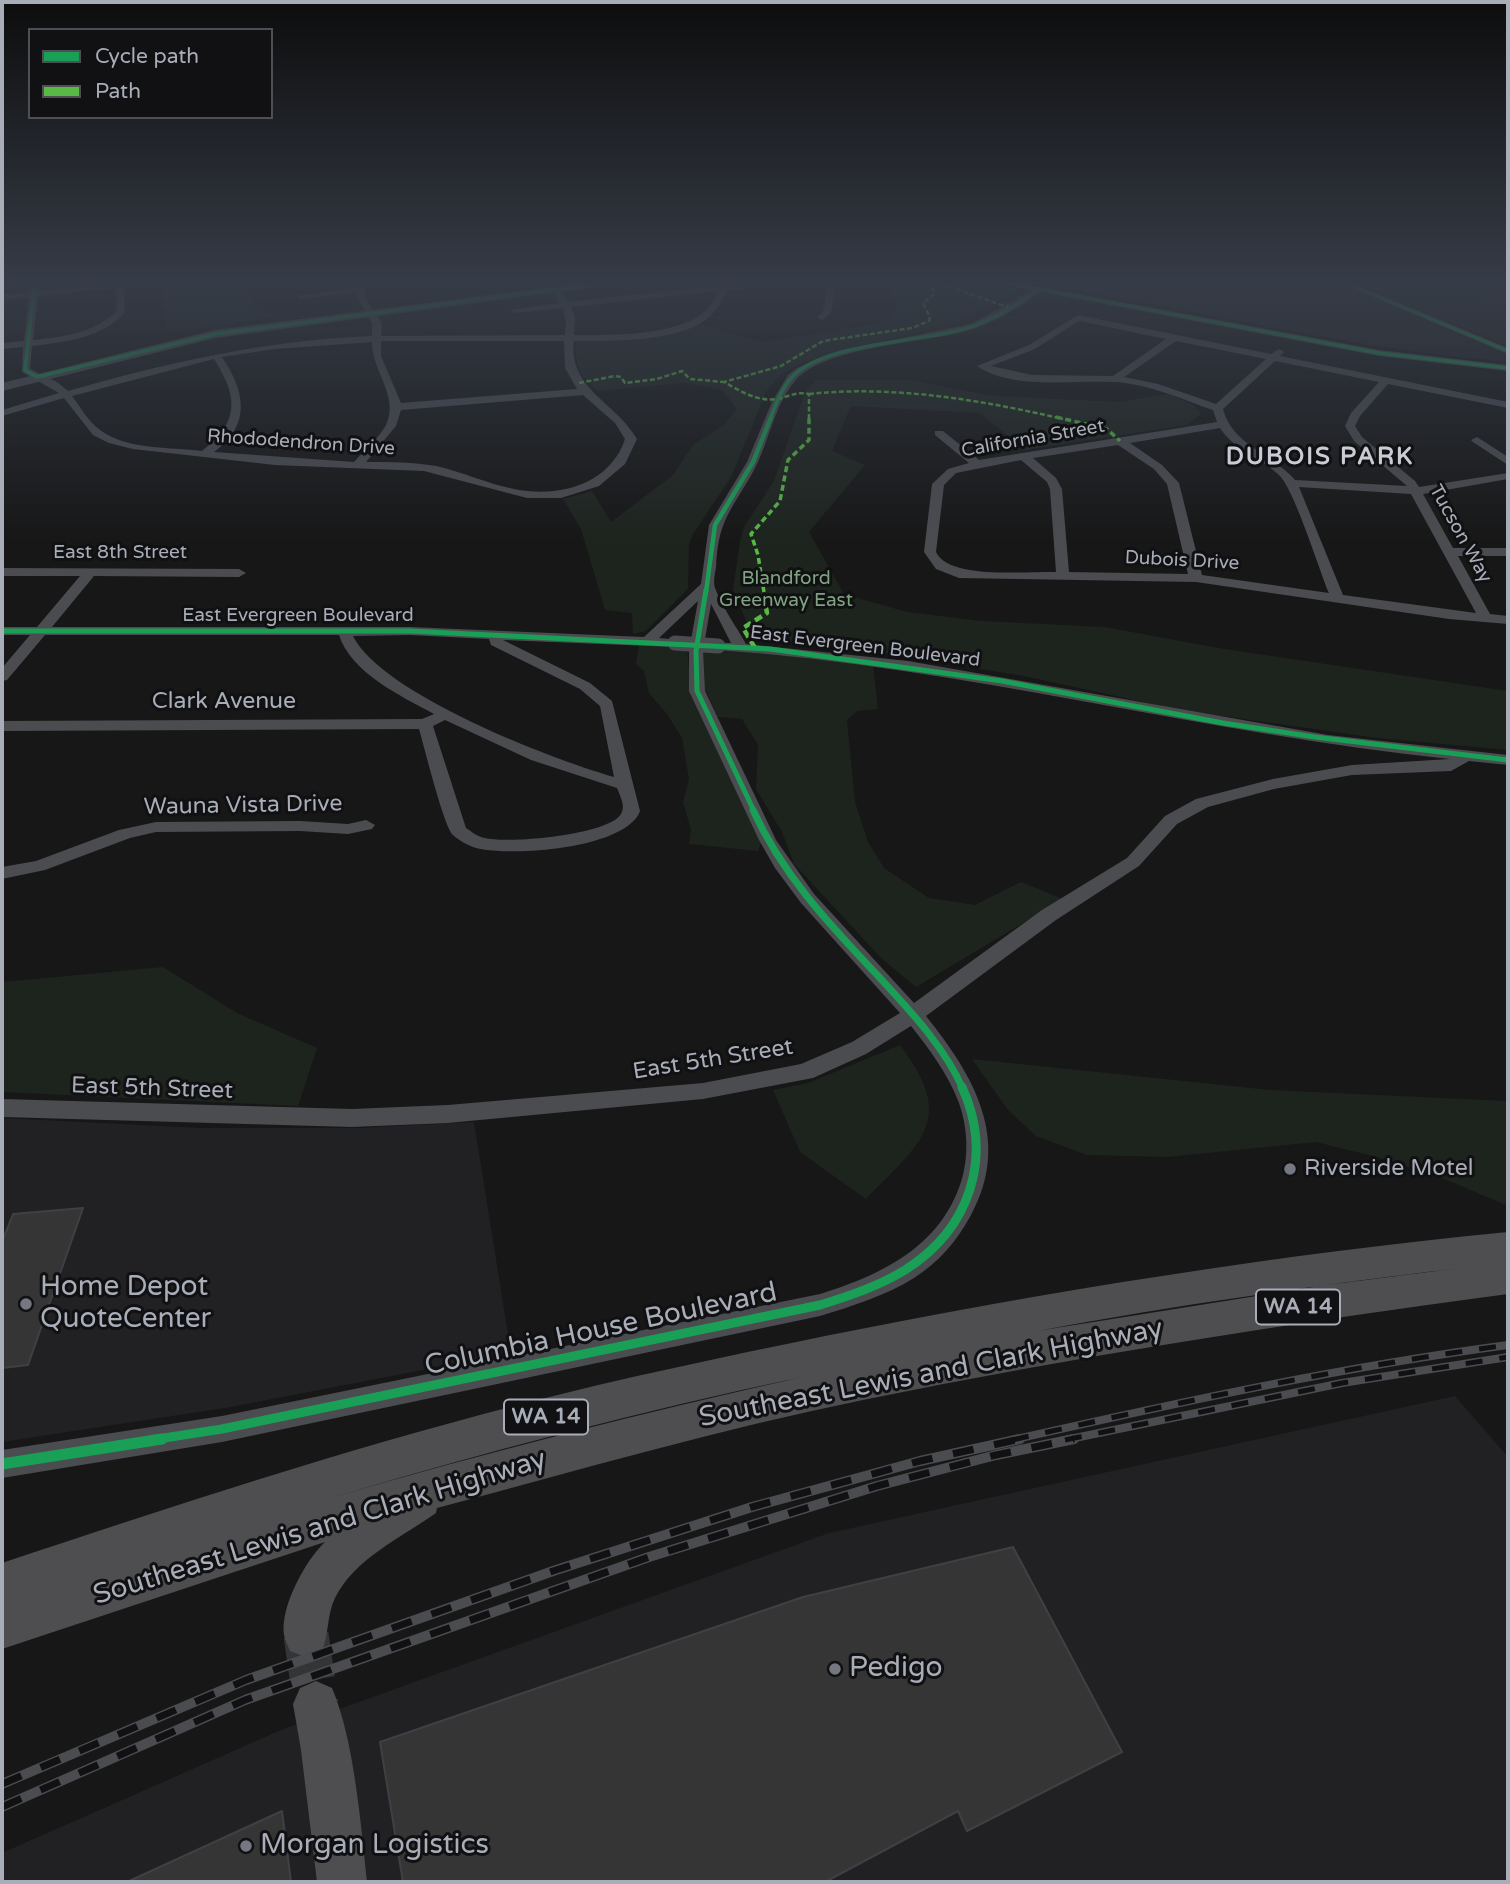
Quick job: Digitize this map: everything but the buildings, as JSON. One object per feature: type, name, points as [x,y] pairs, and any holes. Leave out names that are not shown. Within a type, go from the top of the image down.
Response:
[{"type":"highway","name":"Southeast Lewis and Clark Highway","points":[[2,1585],[148,1535],[345,1474],[523,1423],[696,1381],[1008,1318],[1301,1273],[1508,1247]]},
{"type":"highway","name":"Southeast Lewis and Clark Highway","points":[[2,1627],[254,1542],[432,1489],[704,1418],[1019,1351],[1318,1303],[1508,1278]]},
{"type":"highway","points":[[306,1635],[310,1602],[319,1580],[333,1562],[347,1547],[389,1523],[432,1489]]},
{"type":"highway","points":[[316,1704],[325,1750],[342,1882]]},
{"type":"main road","points":[[2,384],[60,369]]},
{"type":"street","points":[[25,369],[34,376]]},
{"type":"street","points":[[2,413],[156,369]]},
{"type":"street","points":[[204,455],[230,432],[237,413],[227,369]]},
{"type":"street","points":[[357,466],[391,426],[396,407],[382,369]]},
{"type":"street","points":[[571,369],[587,391]]},
{"type":"street","name":"Columbia House Boulevard","points":[[2,1464],[222,1429],[820,1306],[889,1282],[934,1251],[951,1228],[972,1190],[978,1164],[978,1137],[966,1091],[950,1062],[913,1015],[828,923],[785,869],[738,779],[697,691],[693,666],[708,585],[713,534],[718,519],[749,471],[769,427],[777,399],[789,379],[802,369]]},
{"type":"street","points":[[991,369],[1038,379],[1115,379],[1168,389],[1218,408]]},
{"type":"street","points":[[1115,379],[1129,369]]},
{"type":"street","points":[[1218,408],[1260,369]]},
{"type":"street","points":[[1335,369],[1508,405]]},
{"type":"street","name":"Rhododendron Drive","points":[[34,376],[56,385],[66,395],[84,423],[105,437],[136,447],[204,455],[435,469],[507,493],[530,496],[557,495],[584,489],[604,479],[628,454],[631,439],[619,419],[587,391]]},
{"type":"street","name":"Tucson Way","points":[[1387,379],[1355,415],[1350,426],[1358,439],[1402,475],[1415,491],[1486,619]]},
{"type":"street","points":[[396,407],[587,391]]},
{"type":"street","points":[[1218,408],[1221,425],[1235,438],[1280,468],[1292,483],[1338,599]]},
{"type":"street","name":"California Street","points":[[938,484],[952,471],[977,464],[1221,425]]},
{"type":"street","points":[[939,433],[977,464]]},
{"type":"street","points":[[1477,440],[1508,462]]},
{"type":"street","points":[[1120,441],[1158,467],[1173,483],[1196,578]]},
{"type":"street","points":[[1024,457],[1052,480],[1056,489],[1063,577]]},
{"type":"street","points":[[1292,483],[1415,491],[1508,476]]},
{"type":"street","name":"Dubois Drive","points":[[938,484],[930,552],[933,561],[942,568],[959,574],[1196,578],[1508,620]]},
{"type":"street","points":[[1450,552],[1508,552]]},
{"type":"street","name":"East 8th Street","points":[[2,572],[239,573]]},
{"type":"street","points":[[2,677],[90,573]]},
{"type":"street","points":[[647,642],[708,585],[741,647]]},
{"type":"street","name":"East Evergreen Boulevard","points":[[2,631],[349,631],[497,634],[741,647],[854,659],[989,679],[1223,723],[1508,760]]},
{"type":"street","points":[[349,631],[346,636],[350,650],[381,674],[445,714],[538,757],[624,785]]},
{"type":"street","points":[[425,724],[454,823],[458,831],[478,844],[602,835],[621,824],[630,814],[632,803],[624,785],[607,704],[585,686],[496,642],[497,634]]},
{"type":"street","name":"Clark Avenue","points":[[2,726],[425,724],[445,714]]},
{"type":"street","name":"East 5th Street","points":[[2,1108],[352,1118],[448,1114],[715,1089],[805,1072],[859,1048],[913,1015],[1049,915],[1133,862],[1171,820],[1202,803],[1273,784],[1352,770],[1451,766],[1465,756]]},
{"type":"street","name":"Wauna Vista Drive","points":[[2,873],[39,866],[125,834],[156,827],[300,826],[348,829],[366,825]]},
{"type":"shaded area","points":[[2,1118],[201,1128],[359,1128],[474,1122],[511,1353],[231,1407],[2,1442]]},
{"type":"shaded area","points":[[1455,1396],[1508,1457],[1508,1882],[2,1882],[2,1853],[281,1730],[829,1533]]},
{"type":"green space","points":[[580,369],[792,369],[781,375],[766,392],[731,477],[693,534],[689,544],[688,589],[646,631],[633,634],[632,613],[605,610],[581,529],[563,499],[592,491],[611,522],[673,475],[693,445],[724,425],[737,409],[722,390],[685,383],[598,391]]},
{"type":"green space","name":"Blandford Greenway East","points":[[816,380],[910,380],[991,396],[1119,402],[1169,394],[1195,406],[1201,414],[1187,425],[1026,450],[979,413],[851,406],[832,451],[865,465],[809,532],[844,594],[907,612],[982,621],[1105,627],[1218,648],[1508,691],[1508,750],[1377,738],[1180,710],[1024,676],[831,645],[754,639],[733,590],[740,541],[744,527],[774,481],[805,392]]},
{"type":"green space","points":[[639,644],[687,648],[690,681],[761,843],[758,851],[689,844],[691,829],[683,803],[689,779],[682,738],[649,693],[644,671],[636,664]]},
{"type":"green space","points":[[699,647],[873,665],[878,709],[857,711],[847,720],[855,802],[868,842],[884,868],[929,898],[975,905],[1021,882],[1063,899],[916,987],[882,959],[794,864],[782,832],[756,789],[758,745],[742,719],[718,717],[703,685]]},
{"type":"green space","points":[[163,967],[237,1013],[317,1048],[298,1106],[2,1092],[2,982]]},
{"type":"green space","points":[[900,1045],[927,1093],[929,1112],[925,1130],[916,1146],[866,1199],[800,1152],[773,1090],[808,1083]]},
{"type":"green space","points":[[972,1059],[1270,1090],[1508,1101],[1508,1206],[1447,1180],[1385,1159],[1316,1142],[1167,1157],[1087,1155],[1036,1136],[1008,1110]]},
{"type":"tunnel","points":[[306,1635],[316,1704]]},
{"type":"railway","points":[[1012,1440],[1321,1375],[1508,1345]]},
{"type":"railway","points":[[1065,1440],[1342,1383],[1508,1357]]},
{"type":"railway","points":[[2,1784],[246,1680],[556,1570],[752,1507],[920,1461],[1020,1439]]},
{"type":"railway","points":[[2,1807],[245,1700],[649,1557],[877,1486],[996,1455],[1074,1439]]},
{"type":"marked path","points":[[755,648],[743,628],[767,613],[758,555],[751,534],[780,501],[788,460],[809,440],[809,394],[800,392],[770,400],[743,392],[724,382],[771,369]]},
{"type":"marked path","points":[[579,383],[615,376],[621,377],[625,383],[657,379],[682,371],[690,379],[724,382]]},
{"type":"marked path","points":[[809,394],[836,391],[916,395],[1014,407],[1107,429],[1120,441]]},
{"type":"cycle path","points":[[25,369],[37,377],[70,369]]},
{"type":"cycle path","points":[[2,1464],[222,1429],[820,1305],[865,1290],[905,1270],[940,1242],[954,1223],[966,1202],[976,1168],[978,1136],[971,1105],[958,1076],[919,1022],[818,911],[777,857],[697,691],[696,651],[715,525],[753,462],[784,388],[791,377],[802,369]]},
{"type":"cycle path","points":[[2,631],[410,631],[770,649],[1002,681],[1223,723],[1315,737],[1508,760]]},
{"type":"place","name":"Riverside Motel","points":[[1290,1169]]},
{"type":"place","name":"Home Depot QuoteCenter","points":[[26,1304]]},
{"type":"place","name":"Pedigo","points":[[835,1669]]},
{"type":"place","name":"Morgan Logistics","points":[[246,1846]]},
{"type":"district","name":"DUBOIS PARK","points":[[1320,458]]}]
